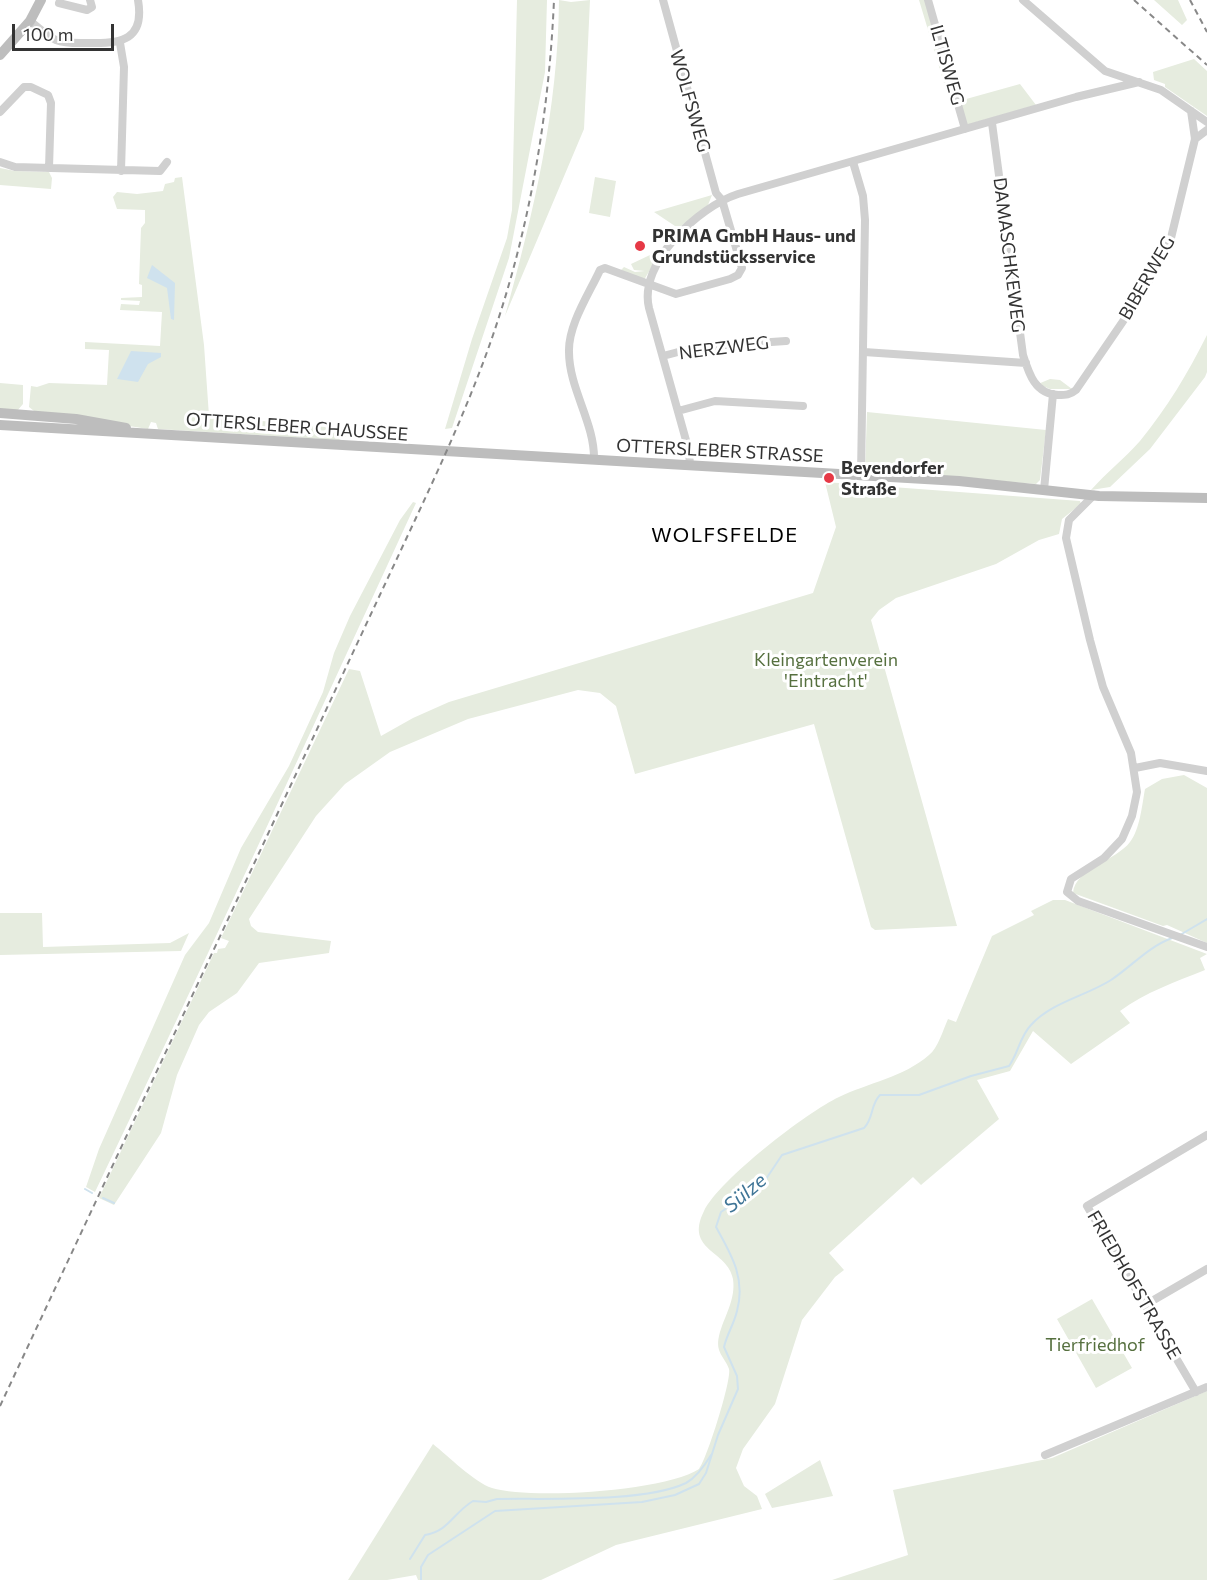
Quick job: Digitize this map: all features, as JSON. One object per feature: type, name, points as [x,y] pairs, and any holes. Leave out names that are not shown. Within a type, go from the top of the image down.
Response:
[{"type":"main road","points":[[0,55],[30,21],[41,0]]},
{"type":"main road","name":"OTTERSLEBER CHAUSSEE","points":[[0,413],[76,419],[147,433]]},
{"type":"main road","name":"OTTERSLEBER CHAUSSEE","points":[[0,425],[446,452]]},
{"type":"main road","name":"OTTERSLEBER STRASSE","points":[[446,452],[959,481],[1094,495],[1207,498]]},
{"type":"street","points":[[59,3],[87,10],[92,7],[90,0]]},
{"type":"street","points":[[30,21],[60,42],[120,43],[130,36],[137,23],[138,0]]},
{"type":"street","name":"WOLFSWEG","points":[[647,285],[679,294],[727,280],[740,273],[741,264],[722,200],[716,193],[663,0]]},
{"type":"street","name":"ILTISWEG","points":[[928,0],[965,129]]},
{"type":"street","points":[[1023,0],[1101,68],[1119,77],[1165,92],[1207,122]]},
{"type":"street","points":[[120,43],[124,67],[121,171]]},
{"type":"street","points":[[690,466],[690,453],[647,302],[647,285],[678,236],[701,213],[722,200],[1097,91],[1139,82]]},
{"type":"street","points":[[0,112],[24,87],[31,87],[48,95],[51,104],[49,168]]},
{"type":"street","name":"BIBERWEG","points":[[1053,394],[1071,393],[1088,373],[1142,296],[1169,245],[1195,139],[1191,111]]},
{"type":"street","name":"DAMASCHKEWEG","points":[[992,123],[1020,341],[1035,384],[1053,394]]},
{"type":"street","points":[[1195,139],[1207,130]]},
{"type":"street","points":[[0,162],[12,167],[159,171],[167,162]]},
{"type":"street","points":[[853,162],[865,208],[861,475]]},
{"type":"street","points":[[594,460],[593,442],[569,360],[571,338],[602,268],[647,285]]},
{"type":"street","name":"NERZWEG","points":[[663,356],[697,347],[786,341]]},
{"type":"street","points":[[864,352],[1026,363]]},
{"type":"street","points":[[1044,490],[1053,394]]},
{"type":"street","points":[[678,411],[715,401],[803,406]]},
{"type":"street","points":[[774,470],[792,466],[808,467],[825,473]]},
{"type":"street","points":[[792,471],[806,476],[822,477],[839,474]]},
{"type":"street","points":[[1094,495],[1069,520],[1066,538],[1099,673],[1135,768],[1137,796],[1126,833],[1109,853],[1069,880],[1066,888],[1068,895],[1207,947]]},
{"type":"street","points":[[1135,768],[1160,763],[1207,771]]},
{"type":"street","name":"FRIEDHOFSTRASSE","points":[[1196,1392],[1087,1205],[1207,1135]]},
{"type":"street","points":[[1145,1305],[1207,1269]]},
{"type":"street","points":[[1045,1455],[1207,1387]]},
{"type":"green space","points":[[517,0],[547,0],[545,72],[509,258],[452,428],[445,429],[472,339],[507,238],[512,210]]},
{"type":"green space","points":[[559,0],[571,2],[590,0],[584,129],[505,316],[535,199],[549,120],[558,41]]},
{"type":"green space","points":[[919,0],[925,0],[949,81],[944,83]]},
{"type":"green space","points":[[1154,0],[1178,0],[1187,20],[1182,25]]},
{"type":"green space","points":[[1194,59],[1207,71],[1207,116],[1165,87],[1165,84],[1154,80],[1153,72]]},
{"type":"green space","points":[[1020,84],[1036,105],[966,125],[959,101]]},
{"type":"green space","points":[[0,168],[49,172],[52,178],[51,189],[0,185]]},
{"type":"green space","points":[[182,177],[204,345],[209,416],[358,430],[339,440],[158,429],[156,423],[151,422],[148,429],[34,411],[29,407],[31,386],[37,387],[49,383],[107,385],[109,350],[85,349],[85,342],[160,346],[162,312],[120,310],[121,304],[139,305],[140,301],[121,300],[121,298],[142,297],[142,285],[139,284],[141,228],[145,223],[145,210],[117,209],[113,197],[117,192],[137,194],[163,191],[165,184]]},
{"type":"green space","points":[[595,177],[616,181],[610,217],[589,213]]},
{"type":"green space","points":[[712,195],[708,205],[680,227],[654,212]]},
{"type":"green space","points":[[656,252],[658,256],[644,280],[621,270],[624,267],[635,272],[645,271],[634,270],[631,264],[650,255],[652,257]]},
{"type":"green space","points":[[1207,335],[1205,377],[1150,449],[1110,487],[1091,490],[1150,429],[1176,390]]},
{"type":"green space","points":[[1050,379],[1060,380],[1072,389],[1050,389],[1038,384]]},
{"type":"green space","points":[[0,383],[23,385],[23,404],[17,411],[0,410]]},
{"type":"green space","points":[[867,412],[1046,430],[1040,480],[1036,484],[865,471]]},
{"type":"green space","name":"Kleingartenverein 'Eintracht'","points":[[825,482],[1080,501],[1081,504],[1062,519],[1059,534],[1039,540],[996,564],[896,598],[879,610],[871,620],[957,926],[875,930],[871,927],[814,724],[635,774],[616,706],[600,693],[578,690],[468,719],[390,752],[345,784],[316,816],[249,919],[251,926],[258,932],[331,941],[329,953],[259,963],[237,993],[209,1012],[199,1025],[177,1075],[161,1133],[114,1205],[99,1198],[214,953],[217,953],[218,949],[225,948],[229,941],[221,938],[349,669],[360,671],[381,736],[449,702],[813,593],[836,527]]},
{"type":"green space","points":[[413,502],[416,503],[337,675],[95,1192],[86,1187],[99,1149],[185,955],[209,923],[241,848],[289,766],[323,692],[334,653],[350,616],[400,520]]},
{"type":"green space","points":[[1184,775],[1207,788],[1207,943],[1167,925],[1163,926],[1073,893],[1075,884],[1081,877],[1124,849],[1130,842],[1138,824],[1145,789],[1162,779]]},
{"type":"green space","points":[[1053,900],[1065,900],[1207,954],[1200,958],[1205,970],[1150,993],[1120,1011],[1130,1023],[1071,1064],[1033,1031],[1010,1071],[977,1080],[999,1119],[921,1185],[913,1177],[829,1253],[844,1270],[835,1277],[802,1320],[775,1404],[743,1449],[736,1468],[744,1486],[757,1496],[762,1509],[616,1545],[541,1580],[418,1580],[416,1575],[387,1580],[348,1580],[433,1444],[485,1485],[510,1492],[565,1493],[629,1488],[682,1477],[699,1469],[713,1436],[727,1387],[729,1369],[719,1351],[718,1342],[733,1294],[733,1279],[729,1269],[703,1242],[699,1234],[699,1224],[704,1211],[727,1182],[786,1131],[839,1097],[908,1069],[929,1055],[938,1043],[948,1019],[956,1022],[992,936],[1034,915],[1031,911]]},
{"type":"green space","points":[[0,913],[42,913],[43,947],[170,943],[189,933],[181,951],[0,955]]},
{"type":"green space","name":"Tierfriedhof","points":[[1092,1299],[1132,1368],[1096,1388],[1057,1319]]},
{"type":"green space","points":[[1207,1391],[1207,1580],[832,1580],[908,1555],[893,1490],[1052,1458]]},
{"type":"green space","points":[[820,1460],[833,1496],[772,1508],[765,1494]]},
{"type":"water","points":[[152,265],[175,283],[174,320],[171,319],[167,288],[147,278]]},
{"type":"water","points":[[131,351],[161,353],[161,357],[148,364],[138,382],[117,379]]},
{"type":"waterway","name":"Sülze","points":[[1180,935],[1207,919]]},
{"type":"waterway","name":"Sülze","points":[[421,1580],[421,1567],[428,1555],[495,1511],[642,1502],[675,1495],[699,1484],[706,1473],[718,1435],[738,1389],[737,1376],[724,1347],[737,1311],[740,1288],[736,1267],[716,1227],[721,1212],[764,1182],[782,1155],[864,1128],[880,1095],[919,1095],[971,1076],[1009,1066],[1024,1034],[1039,1017],[1111,980],[1148,952],[1172,938]]},
{"type":"waterway","points":[[85,1189],[92,1193]]},
{"type":"waterway","points":[[103,1198],[114,1203]]},
{"type":"waterway","points":[[410,1559],[425,1535],[440,1530],[473,1501],[621,1497],[646,1494],[686,1483],[697,1474],[711,1455]]},
{"type":"railway","points":[[0,1406],[425,497],[475,382],[506,294],[536,170],[548,85],[554,0]]},
{"type":"railway","points":[[1134,0],[1207,65]]},
{"type":"railway","points":[[1190,0],[1207,32]]},
{"type":"place","name":"PRIMA GmbH Haus- und Grundstücksservice","points":[[640,246]]},
{"type":"place","name":"Beyendorfer Straße","points":[[829,478]]},
{"type":"district","name":"WOLFSFELDE","points":[[725,535]]}]
